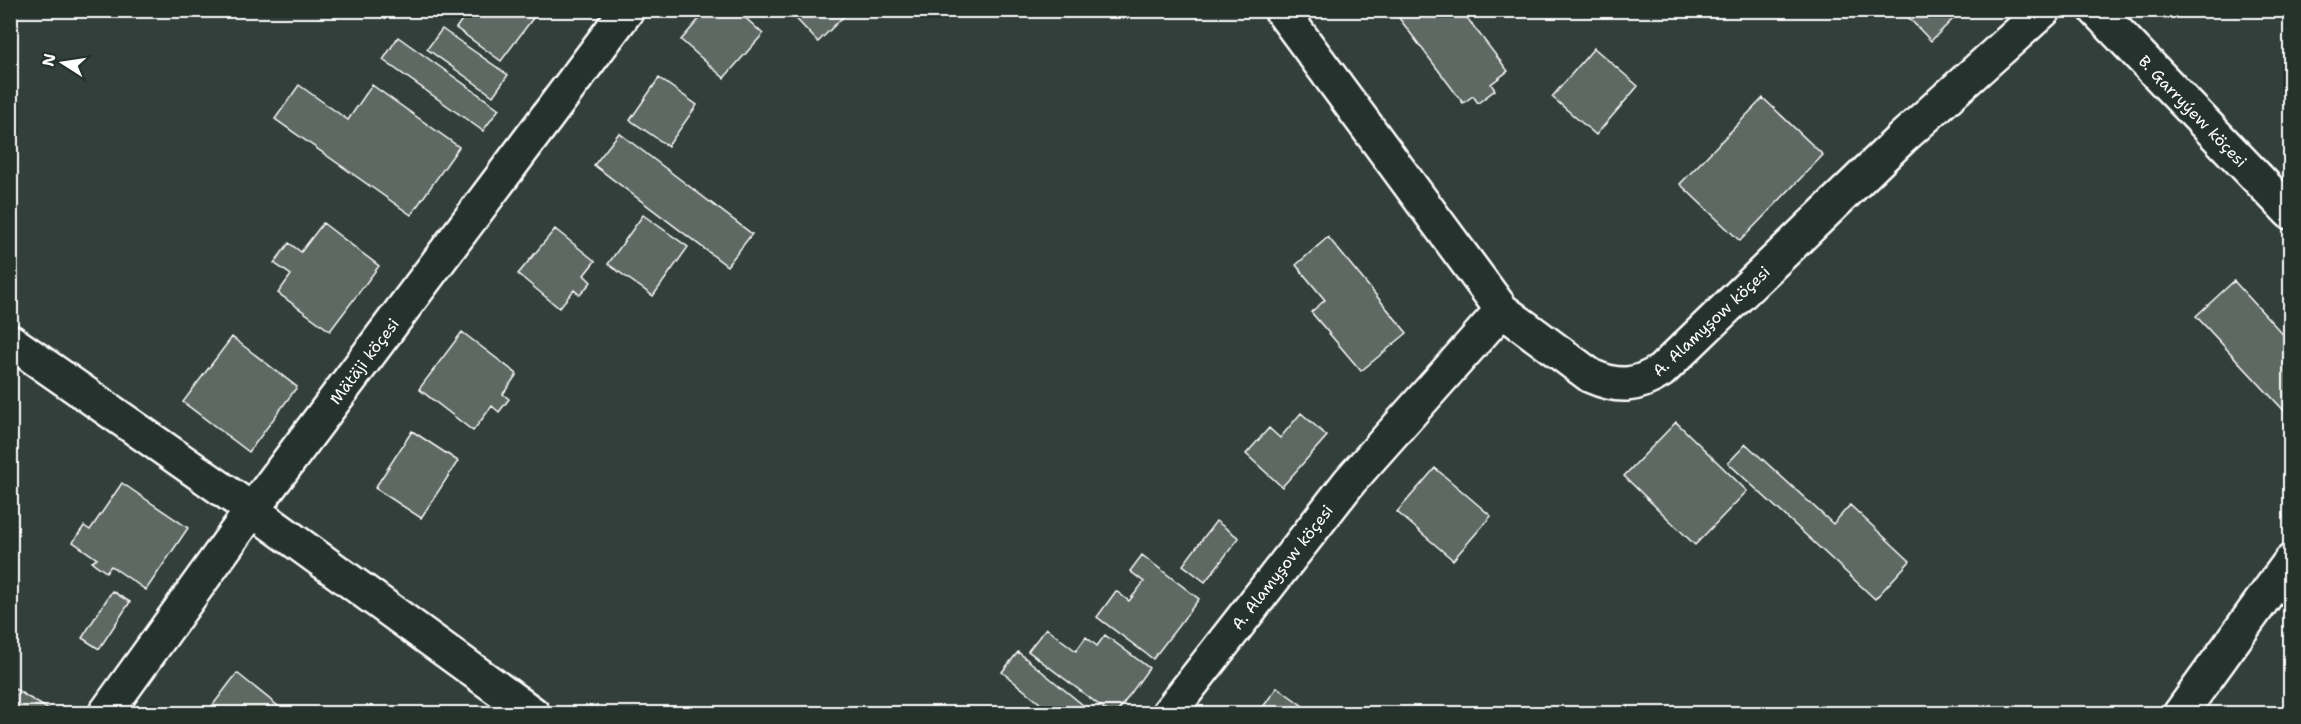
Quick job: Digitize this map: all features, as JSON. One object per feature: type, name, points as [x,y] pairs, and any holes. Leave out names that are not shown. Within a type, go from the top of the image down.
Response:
[{"type":"street","name":"Mätäji köçesi","points":[[105,714],[252,510],[627,10]]},
{"type":"street","points":[[1281,10],[1502,310]]},
{"type":"street","name":"A. Alamyşow köçesi","points":[[1168,714],[1350,481],[1502,310],[1591,376],[1608,383],[1624,385],[1647,380],[1661,371],[1902,138],[2044,10]]},
{"type":"street","name":"B. Garryýew köçesi","points":[[2096,10],[2290,212]]},
{"type":"street","points":[[10,341],[252,510],[533,714]]},
{"type":"street","points":[[2180,714],[2290,562]]},
{"type":"building","points":[[469,10],[532,10],[536,14],[501,61],[456,28]]},
{"type":"building","points":[[707,10],[737,10],[763,34],[724,78],[681,40]]},
{"type":"building","points":[[788,10],[850,10],[818,42]]},
{"type":"building","points":[[1393,10],[1461,10],[1508,71],[1491,84],[1495,90],[1478,103],[1473,96],[1463,103]]},
{"type":"building","points":[[1901,10],[1962,10],[1931,41]]},
{"type":"building","points":[[442,29],[508,75],[493,96],[427,49]]},
{"type":"building","points":[[398,37],[499,109],[483,131],[383,60]]},
{"type":"building","points":[[1594,48],[1638,86],[1596,135],[1552,97]]},
{"type":"building","points":[[659,78],[697,105],[668,146],[630,120]]},
{"type":"building","points":[[299,85],[348,120],[372,85],[459,147],[411,215],[275,119]]},
{"type":"building","points":[[1763,98],[1823,155],[1740,241],[1680,184]]},
{"type":"building","points":[[619,133],[752,234],[727,266],[594,165]]},
{"type":"building","points":[[643,215],[688,247],[653,296],[608,264]]},
{"type":"building","points":[[323,223],[379,266],[330,331],[278,293],[291,275],[274,263],[289,243],[301,252]]},
{"type":"building","points":[[555,229],[595,261],[584,275],[591,282],[580,295],[574,290],[559,308],[518,274]]},
{"type":"building","points":[[1328,237],[1407,333],[1361,371],[1311,312],[1325,300],[1296,265]]},
{"type":"building","points":[[2234,281],[2290,342],[2290,417],[2196,316]]},
{"type":"building","points":[[462,332],[517,374],[503,394],[509,399],[499,412],[492,406],[473,431],[419,389]]},
{"type":"building","points":[[232,337],[297,387],[249,452],[183,402]]},
{"type":"building","points":[[1301,413],[1327,436],[1282,487],[1246,454],[1269,428],[1280,438]]},
{"type":"building","points":[[1676,422],[1747,491],[1695,545],[1624,476]]},
{"type":"building","points":[[412,431],[458,461],[421,518],[375,488]]},
{"type":"building","points":[[1746,444],[1833,524],[1850,505],[1910,561],[1875,599],[1728,463]]},
{"type":"building","points":[[1435,468],[1491,516],[1453,560],[1397,512]]},
{"type":"building","points":[[122,483],[188,528],[146,590],[111,566],[106,572],[92,562],[97,559],[73,542],[84,526],[90,530]]},
{"type":"building","points":[[1216,521],[1239,538],[1205,582],[1183,565]]},
{"type":"building","points":[[1142,555],[1199,599],[1153,659],[1097,617],[1116,591],[1129,601],[1144,582],[1130,571]]},
{"type":"building","points":[[112,591],[130,602],[99,649],[82,638]]},
{"type":"building","points":[[1046,628],[1076,651],[1086,637],[1097,646],[1105,635],[1149,668],[1116,714],[1111,714],[1028,651]]},
{"type":"building","points":[[1018,652],[1094,714],[1035,714],[1042,705],[1002,672]]},
{"type":"building","points":[[237,673],[288,714],[206,714]]},
{"type":"building","points":[[10,686],[56,714],[10,714]]},
{"type":"building","points":[[1277,687],[1314,714],[1258,714]]}]
